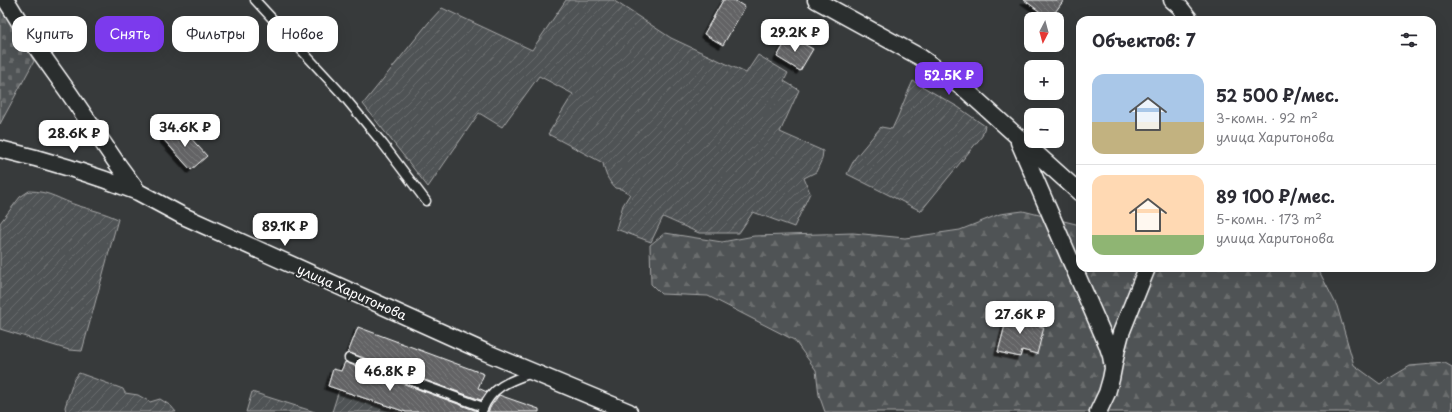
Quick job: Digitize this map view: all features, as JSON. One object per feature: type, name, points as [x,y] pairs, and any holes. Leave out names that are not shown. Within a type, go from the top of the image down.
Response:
[{"type":"street","name":"улица Харитонова","points":[[6,0],[27,34],[70,93],[138,192],[181,215],[485,352],[629,412]]},
{"type":"street","points":[[816,0],[920,56],[967,91],[1076,189]]},
{"type":"street","points":[[1172,0],[1187,16]]},
{"type":"street","points":[[1017,137],[1107,344],[1111,356],[1112,368]]},
{"type":"street","points":[[0,149],[61,164],[138,192]]},
{"type":"street","points":[[1098,412],[1107,393],[1121,333],[1143,273]]},
{"type":"lane","points":[[256,0],[341,93],[383,144],[426,201]]},
{"type":"lane","points":[[348,358],[482,409],[491,393],[498,388],[515,379],[534,372]]},
{"type":"green space","points":[[566,0],[613,0],[671,38],[746,73],[758,55],[788,73],[784,81],[799,90],[780,132],[823,151],[822,159],[816,172],[804,178],[810,193],[794,227],[753,212],[739,233],[699,233],[663,217],[651,242],[616,229],[623,205],[630,194],[621,189],[615,188],[607,177],[603,163],[548,134],[573,94],[539,76],[502,127],[479,113],[428,187],[363,104],[442,8],[532,50]]},
{"type":"green space","points":[[0,5],[12,25],[12,52],[29,52],[34,61],[0,124]]},
{"type":"green space","points":[[913,81],[958,107],[985,126],[982,136],[921,211],[847,174],[855,158],[881,127],[892,129]]},
{"type":"green space","points":[[29,191],[43,192],[72,204],[104,213],[118,219],[82,351],[69,350],[0,329],[0,223],[20,197]]},
{"type":"green space","points":[[1023,211],[1076,224],[1076,272],[1320,273],[1337,306],[1354,365],[1380,384],[1410,366],[1445,363],[1452,367],[1452,412],[825,412],[819,395],[816,370],[794,340],[708,296],[661,294],[651,284],[650,245],[665,233],[722,242],[754,236],[853,233],[905,238],[960,230],[1000,214]]},
{"type":"green space","points":[[79,373],[123,389],[125,393],[138,395],[150,402],[160,399],[171,406],[176,412],[66,412],[65,407],[74,379]]},
{"type":"green space","points":[[339,390],[406,412],[332,412]]},
{"type":"green space","points":[[252,392],[315,412],[246,412]]},
{"type":"building","points":[[723,0],[734,0],[745,7],[723,45],[704,34]]},
{"type":"building","points":[[1024,0],[1064,0],[1055,12],[1040,12]]},
{"type":"building","points":[[789,36],[813,49],[800,71],[777,57]]},
{"type":"building","points":[[179,125],[207,156],[191,170],[163,139]]},
{"type":"building","points":[[1009,310],[1031,316],[1029,324],[1044,327],[1037,354],[1022,350],[1020,357],[998,352]]},
{"type":"building","points":[[358,327],[484,374],[478,388],[487,392],[481,400],[348,353]]},
{"type":"building","points":[[345,362],[477,412],[406,412],[328,386],[333,369],[341,371]]},
{"type":"building","points":[[499,395],[539,409],[539,412],[488,412]]}]
